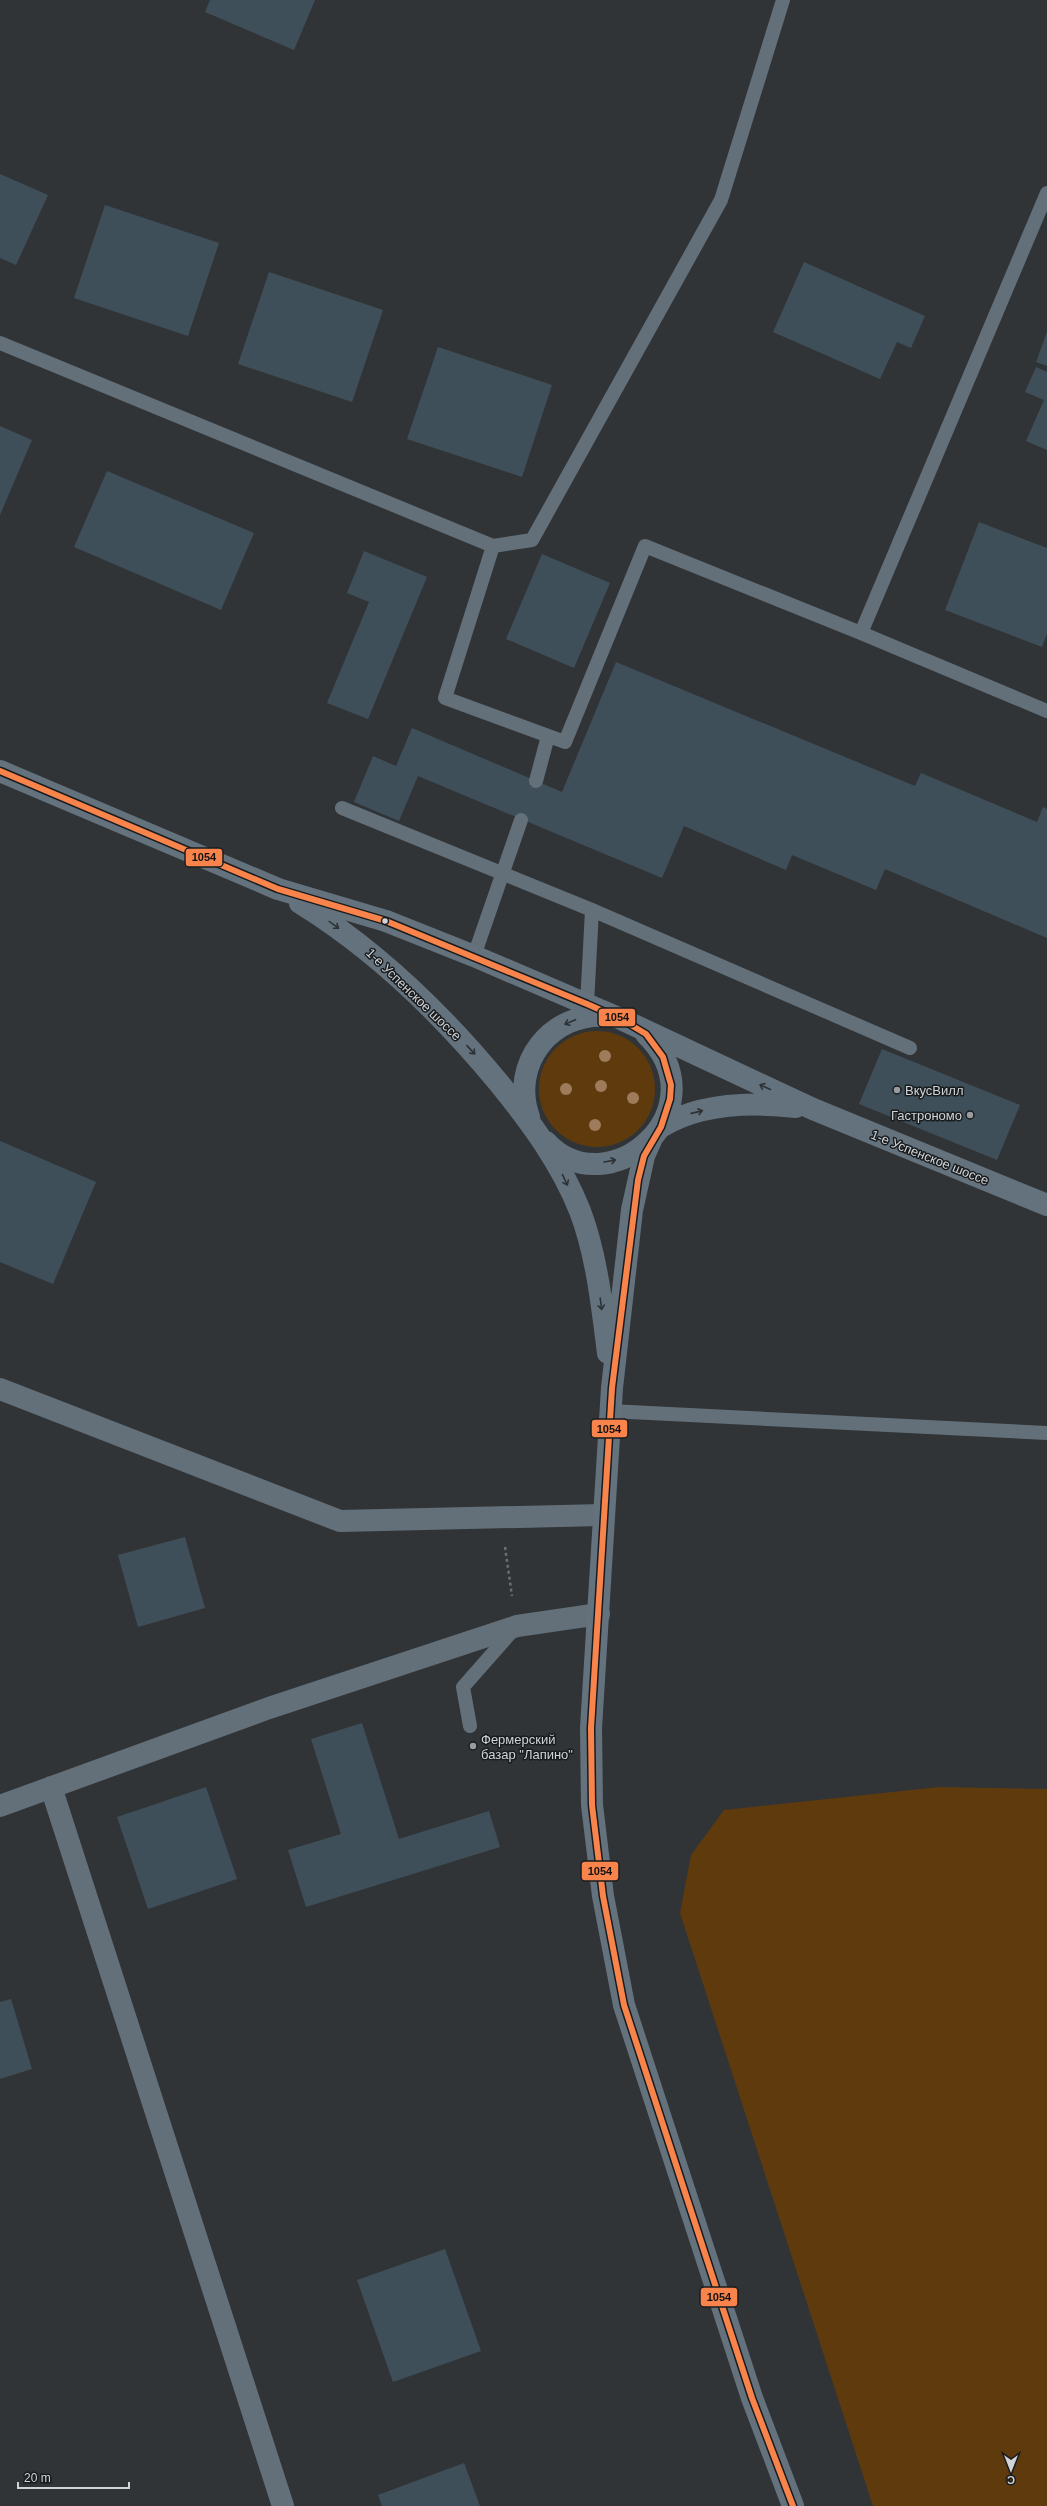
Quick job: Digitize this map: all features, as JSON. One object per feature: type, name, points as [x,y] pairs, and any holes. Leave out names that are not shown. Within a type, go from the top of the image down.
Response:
[{"type":"main road","name":"1-е Успенское шоссе","points":[[0,771],[278,889],[386,921],[474,956],[628,1022],[813,1109],[1047,1205]]},
{"type":"main road","name":"1-е Успенское шоссе","points":[[278,889],[325,918],[362,945],[431,1007],[477,1057],[534,1128],[563,1175],[580,1212],[590,1248],[601,1300],[612,1388]]},
{"type":"main road","name":"1-е Успенское шоссе","points":[[612,1388],[632,1210],[644,1156],[657,1132],[670,1099],[668,1070],[656,1044],[628,1022],[607,1016],[578,1018],[553,1031],[533,1052],[524,1080],[523,1094],[534,1128],[560,1153],[573,1159],[602,1163],[630,1156],[657,1132],[689,1114],[728,1107],[778,1105],[813,1109]]},
{"type":"main road","points":[[612,1388],[607,1448],[599,1614],[591,1728],[592,1805],[603,1896],[624,2005],[752,2398],[793,2506]]},
{"type":"street","points":[[0,1389],[340,1521],[603,1515]]},
{"type":"street","points":[[0,1806],[269,1708],[517,1626],[599,1614]]},
{"type":"street","points":[[51,1787],[283,2506]]},
{"type":"lane","points":[[0,343],[493,546],[532,540],[721,200],[783,0]]},
{"type":"lane","points":[[862,633],[1047,193]]},
{"type":"lane","points":[[493,546],[445,698],[565,742],[645,546],[862,633],[1047,711]]},
{"type":"lane","points":[[536,781],[548,736]]},
{"type":"lane","points":[[342,808],[592,910],[910,1048]]},
{"type":"lane","points":[[474,956],[520,820]]},
{"type":"lane","points":[[587,1004],[592,910]]},
{"type":"lane","points":[[610,1411],[1047,1432]]},
{"type":"lane","points":[[470,1726],[463,1688],[517,1626]]},
{"type":"path","points":[[500,1517],[517,1626]]},
{"type":"shaded area","points":[[597,1031],[619,1035],[629,1040],[638,1048],[646,1057],[651,1067],[655,1089],[651,1111],[646,1121],[638,1130],[629,1138],[619,1143],[597,1147],[575,1143],[565,1138],[556,1130],[548,1121],[543,1111],[539,1089],[543,1067],[548,1057],[556,1048],[565,1040],[575,1035]]},
{"type":"shaded area","points":[[939,1787],[1047,1789],[1047,2506],[873,2506],[680,1913],[691,1855],[724,1810]]},
{"type":"building","points":[[210,0],[315,0],[294,50],[205,12]]},
{"type":"building","points":[[0,174],[48,195],[16,265],[0,258]]},
{"type":"building","points":[[105,205],[219,243],[188,336],[74,298]]},
{"type":"building","points":[[804,262],[925,316],[911,348],[897,342],[880,379],[773,332]]},
{"type":"building","points":[[269,272],[383,310],[352,402],[238,364]]},
{"type":"building","points":[[1047,332],[1047,366],[1036,362]]},
{"type":"building","points":[[438,347],[552,385],[522,477],[407,439]]},
{"type":"building","points":[[1036,367],[1047,372],[1047,450],[1026,441],[1044,400],[1025,392]]},
{"type":"building","points":[[0,426],[32,440],[0,515]]},
{"type":"building","points":[[107,471],[254,533],[221,610],[74,547]]},
{"type":"building","points":[[979,522],[1047,548],[1047,634],[1042,647],[945,610]]},
{"type":"building","points":[[364,551],[427,577],[368,719],[327,703],[369,602],[347,593]]},
{"type":"building","points":[[542,554],[610,583],[574,668],[506,639]]},
{"type":"building","points":[[616,662],[915,786],[921,773],[1037,822],[1043,807],[1047,809],[1047,938],[885,869],[876,890],[792,855],[786,870],[684,826],[662,878],[418,776],[399,821],[354,802],[373,756],[396,766],[412,728],[562,792]]},
{"type":"building","points":[[882,1049],[1020,1105],[997,1160],[859,1104]]},
{"type":"building","points":[[0,1141],[96,1182],[53,1284],[0,1262]]},
{"type":"building","points":[[185,1537],[205,1608],[138,1627],[118,1555]]},
{"type":"building","points":[[362,1723],[399,1839],[489,1811],[500,1847],[306,1907],[288,1850],[341,1834],[311,1739]]},
{"type":"building","points":[[206,1787],[237,1879],[148,1909],[117,1817]]},
{"type":"building","points":[[11,1999],[32,2069],[0,2079],[0,2002]]},
{"type":"building","points":[[445,2249],[481,2351],[393,2382],[357,2280]]},
{"type":"building","points":[[464,2463],[480,2506],[382,2506],[378,2495]]},
{"type":"transit line","name":"1054","points":[[0,771],[278,889],[386,921],[587,1004],[621,1019],[646,1034],[663,1057],[671,1085],[670,1099],[661,1127],[644,1156],[638,1180],[612,1388],[591,1728],[592,1805],[603,1896],[624,2005],[752,2398],[793,2506]]},
{"type":"place","name":"ВкусВилл","points":[[897,1090]]},
{"type":"place","name":"Гастрономо","points":[[970,1115]]},
{"type":"place","name":"Фермерский базар \"Лапино\"","points":[[473,1746]]}]
